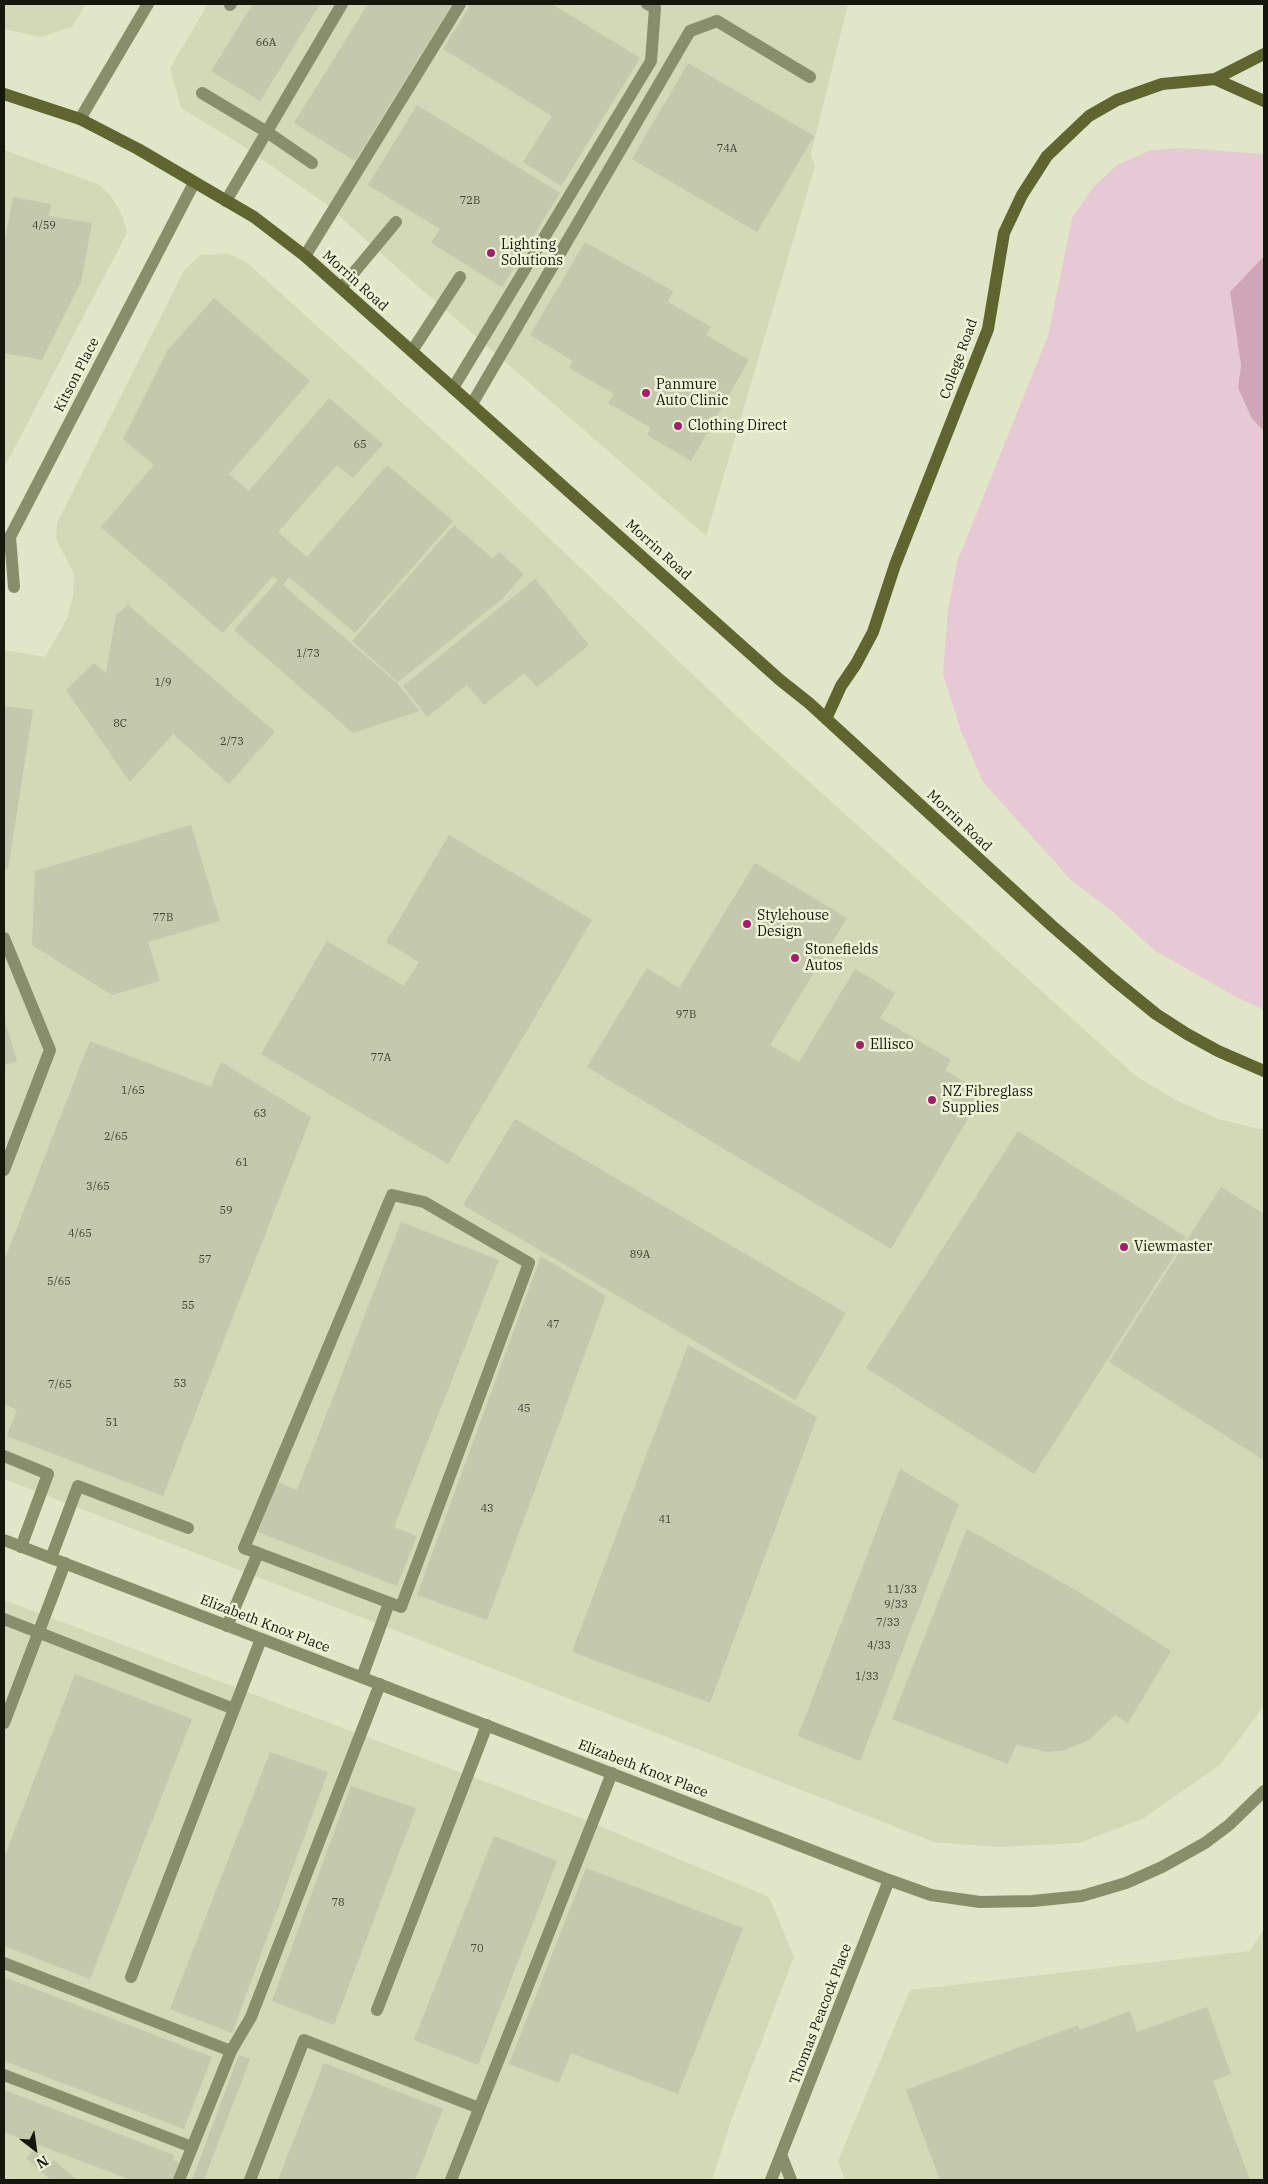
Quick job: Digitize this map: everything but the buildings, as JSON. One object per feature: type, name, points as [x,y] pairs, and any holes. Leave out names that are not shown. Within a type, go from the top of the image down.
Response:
[{"type":"main road","name":"College Road","points":[[826,719],[841,686],[856,664],[873,632],[895,565],[988,329],[1004,233],[1022,194],[1047,156],[1088,116],[1117,100],[1162,84],[1215,79],[1264,54]]},
{"type":"main road","name":"College Road","points":[[1215,79],[1264,101]]},
{"type":"main road","name":"Morrin Road","points":[[4,94],[80,119],[138,149],[254,217],[305,256],[826,719],[1050,925],[1156,1014],[1218,1051],[1264,1071]]},
{"type":"street","points":[[80,119],[148,4]]},
{"type":"street","points":[[226,201],[342,4]]},
{"type":"street","points":[[305,256],[460,4]]},
{"type":"street","points":[[453,388],[651,61],[655,8],[647,4]]},
{"type":"street","points":[[472,404],[690,30],[717,21],[810,77]]},
{"type":"street","points":[[202,93],[267,132],[312,163]]},
{"type":"street","name":"Kitson Place","points":[[14,587],[10,537],[194,183]]},
{"type":"street","points":[[340,288],[396,222]]},
{"type":"street","points":[[412,351],[460,277]]},
{"type":"street","points":[[4,938],[50,1050],[4,1170]]},
{"type":"street","points":[[392,1195],[424,1202],[530,1263],[401,1607],[258,1553],[244,1548],[392,1195]]},
{"type":"street","points":[[4,1456],[48,1474],[21,1547]]},
{"type":"street","points":[[51,1558],[78,1486],[188,1528]]},
{"type":"street","name":"Elizabeth Knox Place","points":[[4,1540],[889,1880],[930,1894],[980,1902],[1033,1901],[1082,1896],[1126,1883],[1205,1843],[1230,1825],[1264,1791]]},
{"type":"street","points":[[227,1626],[258,1553]]},
{"type":"street","points":[[4,1723],[65,1564]]},
{"type":"street","points":[[362,1677],[389,1603]]},
{"type":"street","points":[[4,1619],[234,1709]]},
{"type":"street","points":[[131,1977],[261,1638]]},
{"type":"street","points":[[179,2180],[231,2051],[250,2017],[380,1684]]},
{"type":"street","points":[[376,2010],[487,1725]]},
{"type":"street","points":[[451,2180],[612,1773]]},
{"type":"street","name":"Thomas Peacock Place","points":[[771,2180],[782,2158],[889,1880]]},
{"type":"street","points":[[4,1963],[231,2051]]},
{"type":"street","points":[[250,2180],[304,2040],[479,2108]]},
{"type":"street","points":[[4,2075],[192,2147]]},
{"type":"street","points":[[782,2158],[792,2180]]},
{"type":"shaded area","points":[[4,4],[86,4],[72,27],[41,37],[4,29]]},
{"type":"shaded area","points":[[208,4],[848,4],[811,154],[815,166],[706,536],[326,204],[240,144],[181,108],[170,68]]},
{"type":"shaded area","points":[[1183,148],[1264,154],[1264,256],[1230,292],[1241,365],[1238,388],[1252,419],[1264,431],[1264,1010],[1236,997],[1154,950],[1112,911],[1071,880],[983,782],[961,731],[943,674],[948,610],[957,562],[1048,336],[1072,218],[1094,186],[1117,165],[1151,150]]},
{"type":"shaded area","points":[[4,150],[100,185],[111,196],[123,217],[127,233],[4,468]]},
{"type":"shaded area","points":[[229,254],[246,262],[490,482],[746,725],[1137,1077],[1176,1100],[1218,1119],[1264,1130],[1264,1706],[1220,1765],[1142,1819],[1079,1843],[998,1847],[934,1842],[4,1479],[4,650],[45,657],[67,619],[73,596],[74,574],[56,539],[57,523],[184,270],[201,255]]},
{"type":"shaded area","points":[[1264,256],[1264,431],[1252,419],[1238,388],[1241,365],[1230,292]]},
{"type":"shaded area","points":[[4,1600],[576,1816],[769,1897],[794,1957],[732,2118],[712,2180],[4,2180]]},
{"type":"shaded area","points":[[1264,1929],[1264,2180],[845,2180],[838,2161],[910,1990],[1250,1951]]},
{"type":"place","name":"Lighting Solutions","points":[[491,253]]},
{"type":"place","name":"Panmure Auto Clinic","points":[[646,393]]},
{"type":"place","name":"Clothing Direct","points":[[678,426]]},
{"type":"place","name":"Stylehouse Design","points":[[747,924]]},
{"type":"place","name":"Stonefields Autos","points":[[795,958]]},
{"type":"place","name":"Ellisco","points":[[860,1045]]},
{"type":"place","name":"NZ Fibreglass Supplies","points":[[932,1100]]},
{"type":"place","name":"Viewmaster","points":[[1124,1247]]}]
